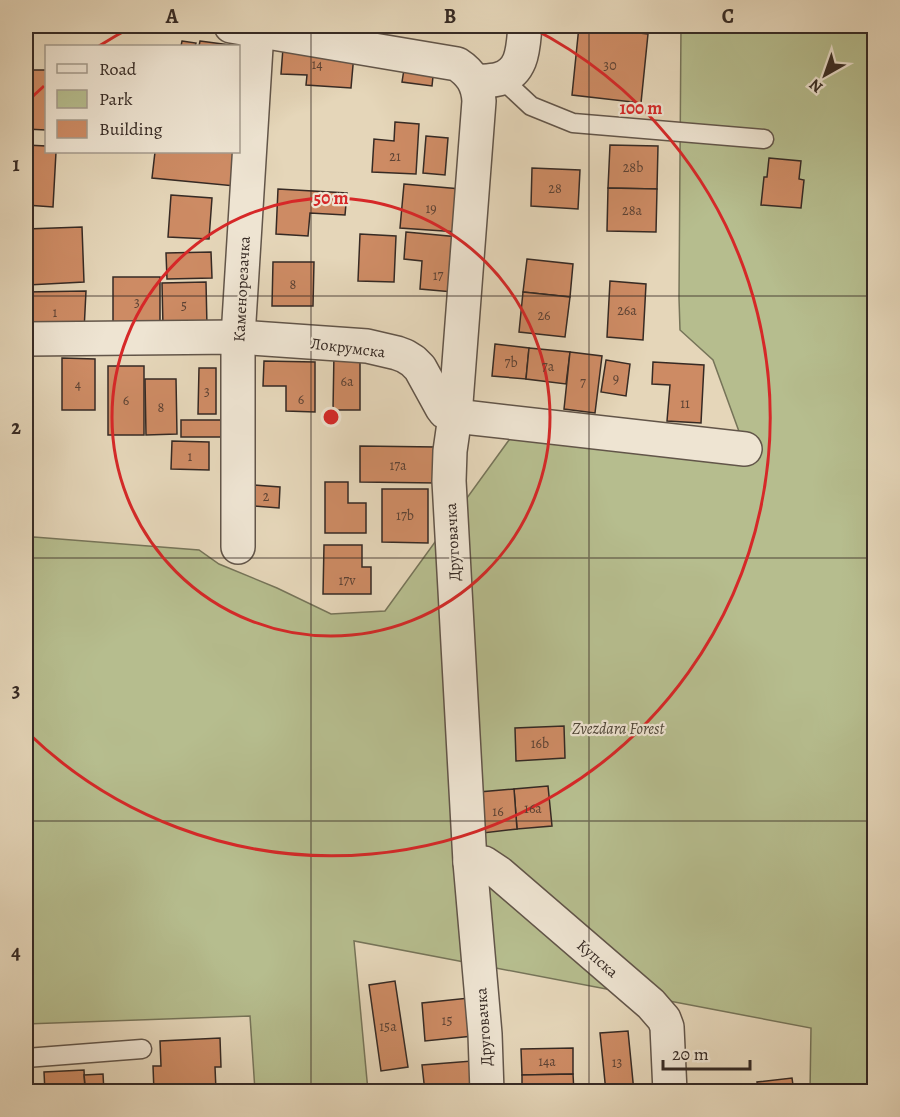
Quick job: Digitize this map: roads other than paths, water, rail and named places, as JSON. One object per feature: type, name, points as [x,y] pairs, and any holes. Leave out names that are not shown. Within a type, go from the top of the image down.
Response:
[{"type":"street","points":[[266,29],[457,64],[488,80],[513,71],[521,60],[525,26]]},
{"type":"street","name":"Каменорезачка","points":[[238,547],[238,337],[266,29]]},
{"type":"street","name":"Друговачка","points":[[487,1092],[486,1034],[470,862],[449,481],[479,93],[488,80]]},
{"type":"street","name":"Локрумска","points":[[26,339],[238,337],[367,346],[405,356],[420,368],[445,412],[455,416]]},
{"type":"street","points":[[455,416],[745,448]]},
{"type":"street","name":"Купска","points":[[470,862],[484,863],[499,873],[658,1012],[667,1027],[670,1092]]},
{"type":"lane","points":[[488,80],[531,106],[573,123],[764,139]]},
{"type":"lane","points":[[26,1058],[142,1048]]},
{"type":"park label","name":"Zvezdara Forest","points":[[618,728]]}]
